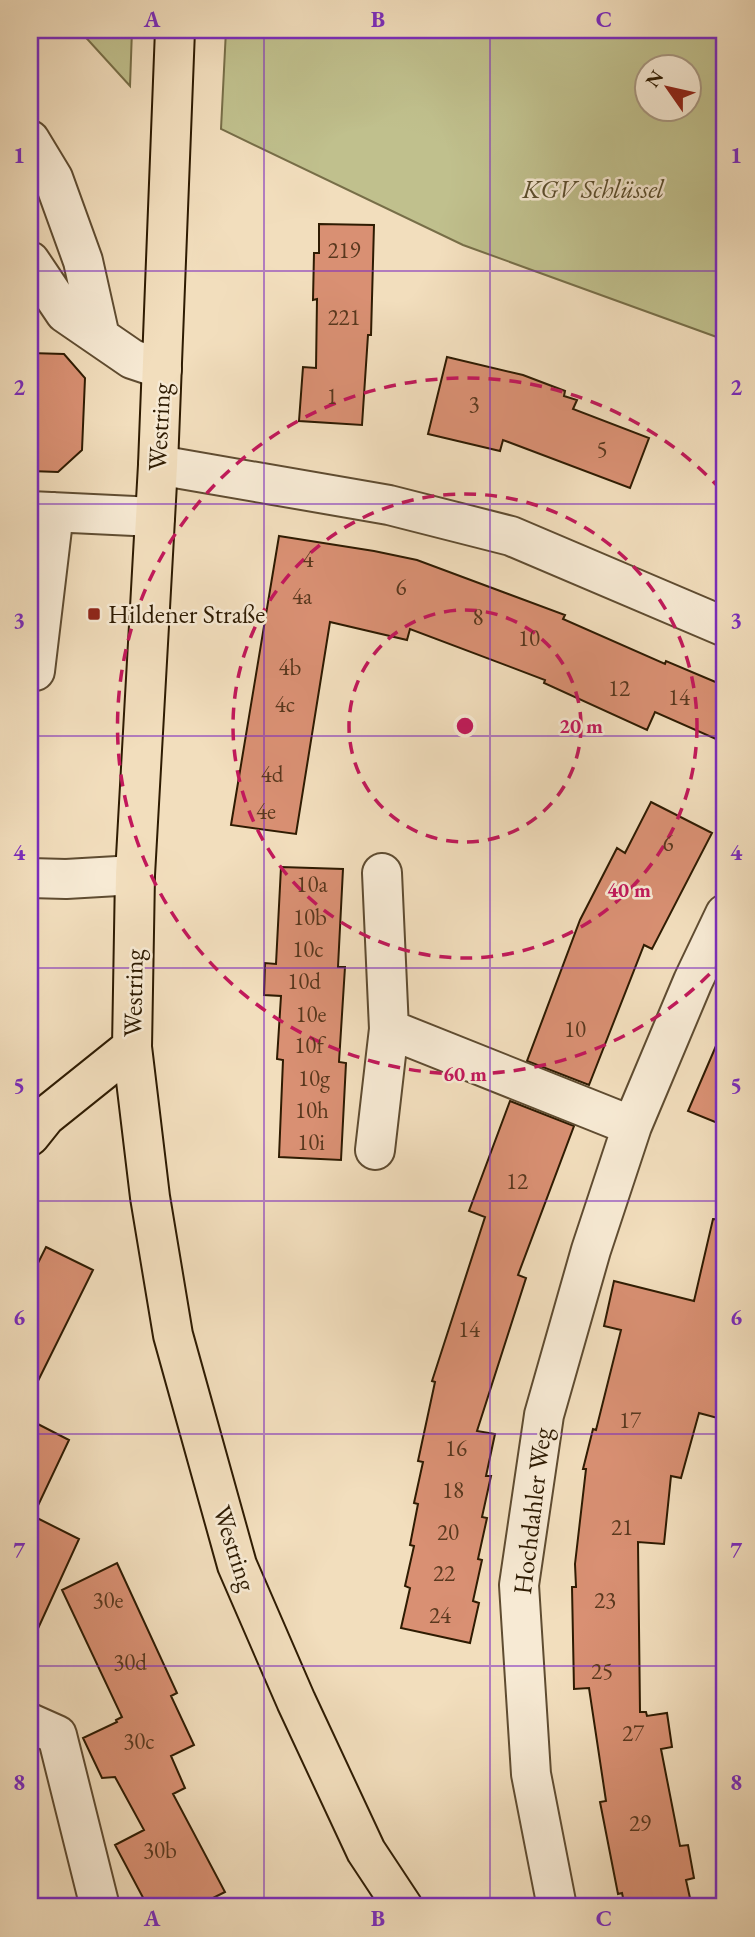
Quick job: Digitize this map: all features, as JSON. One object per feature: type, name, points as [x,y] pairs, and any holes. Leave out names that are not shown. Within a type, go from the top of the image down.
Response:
[{"type":"main road","name":"Westring","points":[[174,30],[158,464],[135,875],[132,1047],[150,1197],[173,1335],[237,1565],[296,1701],[366,1851],[403,1907]]},
{"type":"main road","points":[[30,1136],[46,1116],[132,1047]]},
{"type":"street","points":[[30,140],[53,178],[83,261],[100,337]]},
{"type":"street","points":[[30,261],[65,313],[132,359],[162,369]]},
{"type":"street","points":[[158,464],[389,505],[512,536],[723,616]]},
{"type":"street","points":[[35,671],[42,511],[155,517]]},
{"type":"street","points":[[375,1150],[389,1029],[382,873]]},
{"type":"street","points":[[30,878],[135,875]]},
{"type":"street","name":"Hochdahler Weg","points":[[557,1907],[531,1774],[519,1585],[544,1415],[592,1250],[632,1126],[693,981],[725,914]]},
{"type":"street","points":[[389,1029],[632,1126]]},
{"type":"street","points":[[30,1723],[57,1735],[100,1907]]},
{"type":"green space","points":[[79,30],[132,30],[130,86]]},
{"type":"green space","name":"KGV Schlüssel","points":[[226,30],[725,30],[725,340],[463,245],[221,129]]},
{"type":"building","points":[[319,224],[374,225],[371,335],[368,335],[362,425],[299,421],[303,367],[316,368],[317,299],[313,300],[314,253],[319,253]]},
{"type":"building","points":[[30,353],[64,354],[85,378],[82,450],[58,472],[30,471]]},
{"type":"building","points":[[447,357],[523,375],[565,391],[564,396],[577,400],[573,409],[649,438],[630,488],[503,440],[500,451],[428,434]]},
{"type":"building","points":[[279,536],[417,560],[565,615],[563,619],[665,664],[666,661],[725,686],[725,743],[655,712],[647,730],[544,683],[545,680],[410,629],[407,640],[330,622],[296,834],[231,825]]},
{"type":"building","points":[[651,802],[712,833],[652,949],[644,945],[589,1085],[527,1061],[580,920],[617,848],[625,853]]},
{"type":"building","points":[[281,867],[343,869],[338,967],[345,967],[339,1062],[346,1063],[341,1160],[279,1157],[283,1060],[277,1059],[281,996],[264,995],[265,963],[276,964]]},
{"type":"building","points":[[725,1025],[725,1126],[688,1111]]},
{"type":"building","points":[[510,1101],[574,1126],[518,1275],[526,1278],[477,1431],[495,1434],[486,1476],[491,1476],[482,1517],[487,1518],[478,1559],[482,1560],[473,1601],[479,1603],[470,1643],[401,1628],[410,1588],[405,1586],[414,1546],[410,1545],[418,1504],[414,1503],[423,1462],[418,1461],[435,1382],[432,1381],[485,1217],[469,1211]]},
{"type":"building","points":[[713,1219],[725,1220],[725,1420],[699,1413],[681,1478],[671,1476],[664,1544],[638,1542],[640,1712],[646,1712],[647,1716],[667,1713],[672,1747],[661,1749],[680,1846],[688,1845],[694,1878],[686,1880],[692,1907],[625,1907],[622,1893],[618,1894],[600,1802],[606,1801],[589,1688],[574,1689],[572,1587],[576,1587],[575,1564],[586,1469],[583,1469],[593,1429],[596,1430],[621,1330],[604,1326],[614,1281],[694,1301]]},
{"type":"building","points":[[46,1247],[93,1270],[30,1397],[30,1279]]},
{"type":"building","points":[[30,1420],[69,1440],[33,1516],[79,1539],[30,1646]]},
{"type":"building","points":[[117,1563],[177,1693],[171,1696],[194,1745],[171,1756],[185,1788],[173,1794],[225,1892],[195,1907],[148,1907],[115,1845],[144,1830],[115,1777],[102,1778],[83,1738],[122,1717],[62,1590]]},
{"type":"place","name":"Hildener Straße","points":[[94,614]]}]
